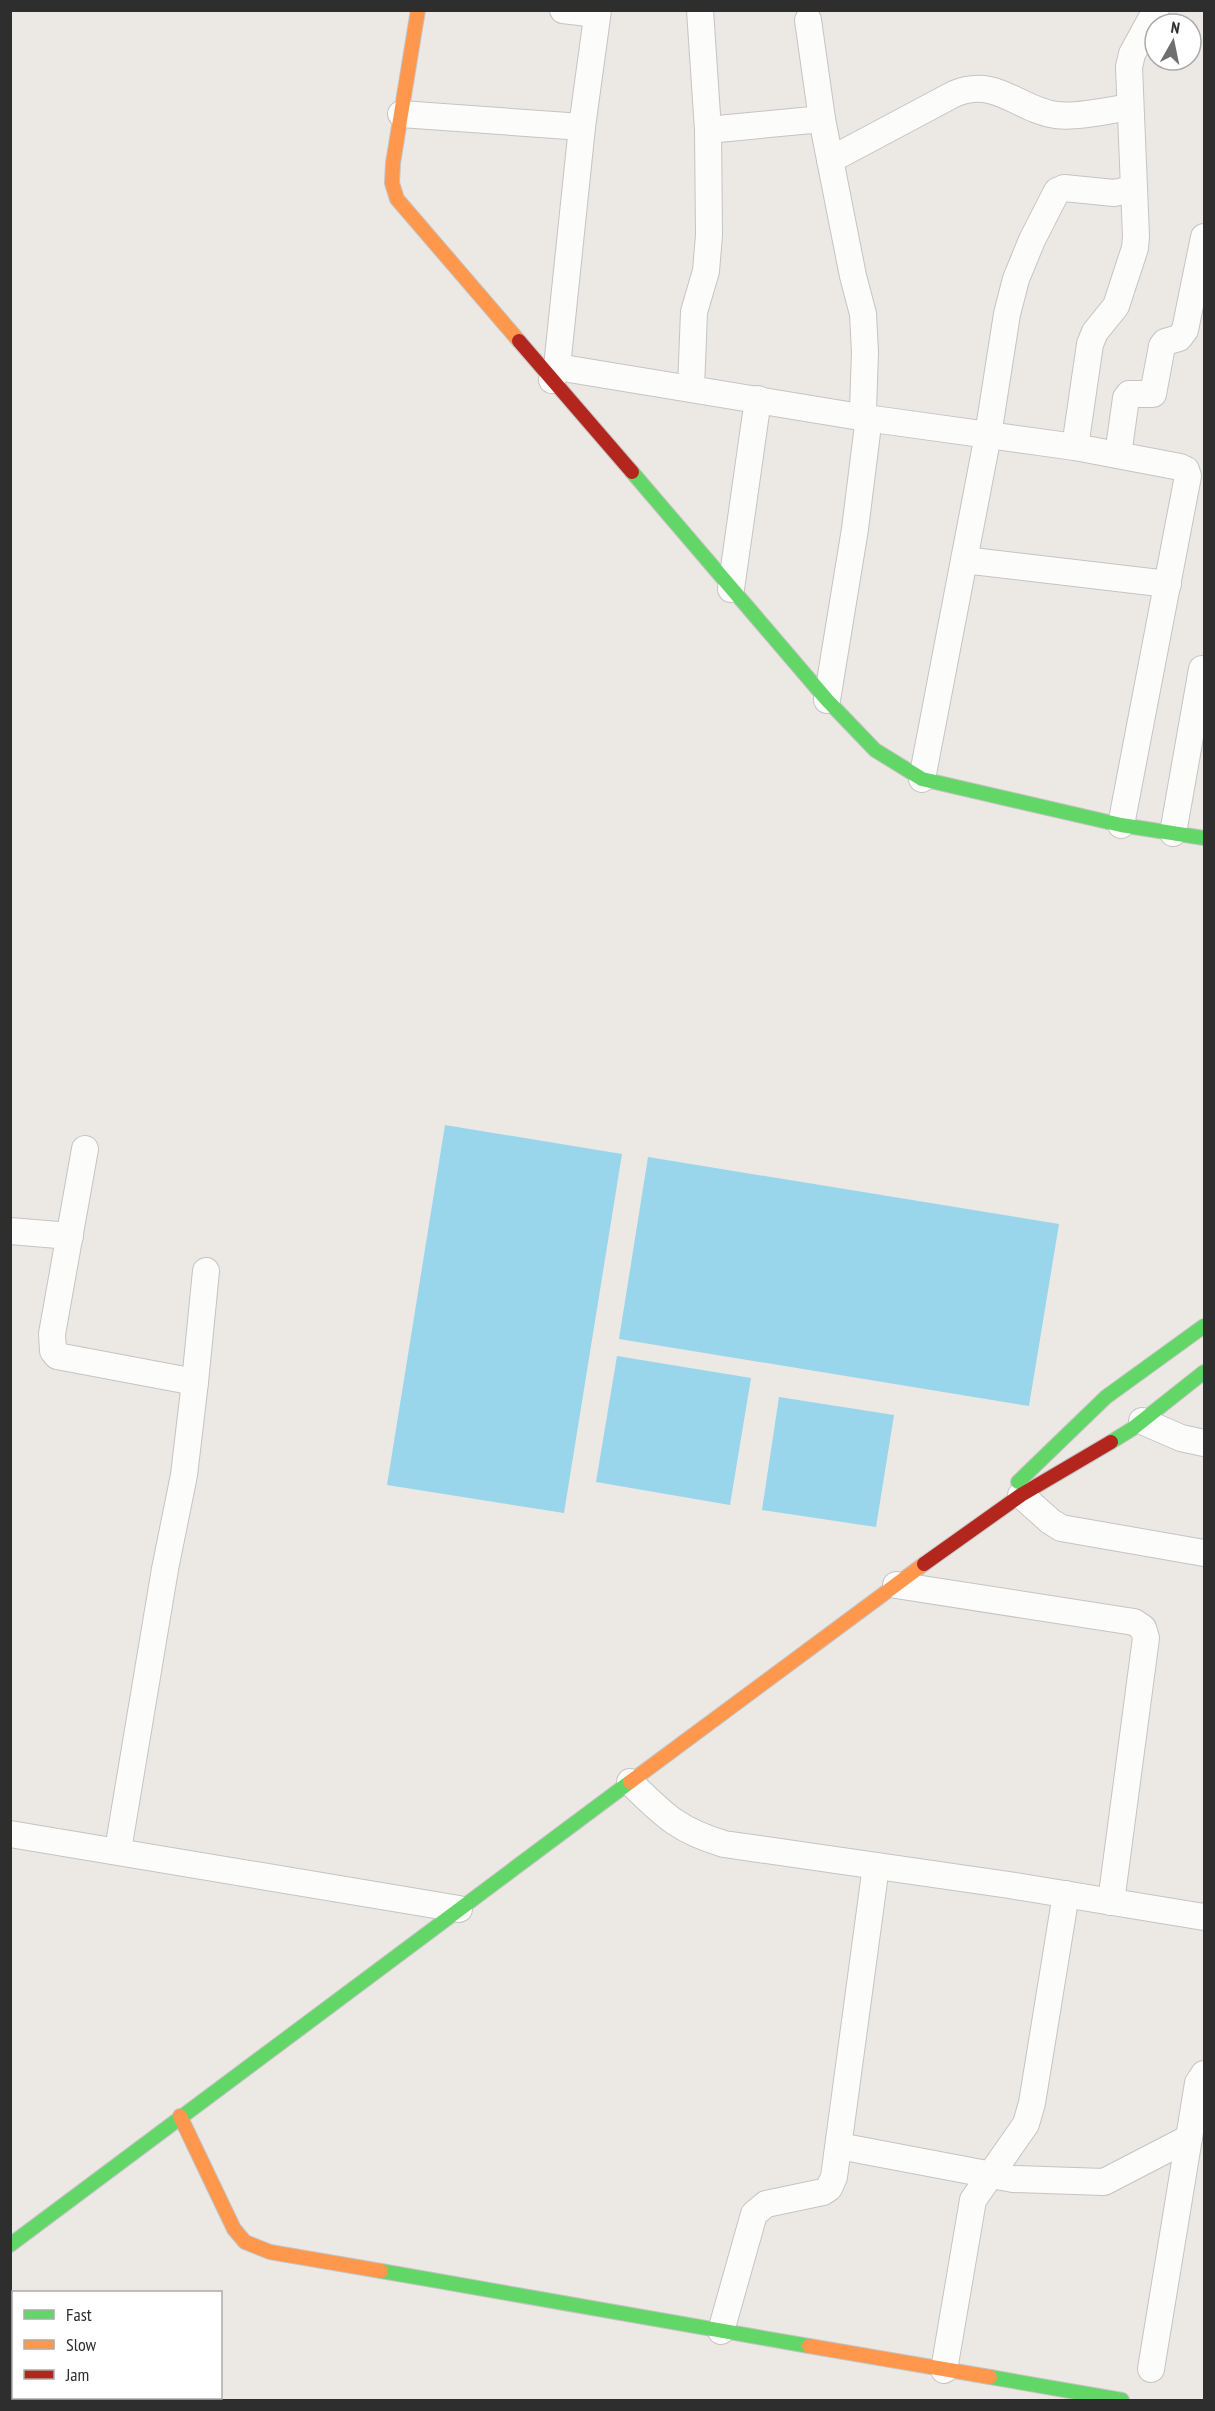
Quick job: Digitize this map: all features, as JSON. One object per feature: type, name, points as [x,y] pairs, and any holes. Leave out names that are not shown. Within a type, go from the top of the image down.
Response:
[{"type":"street","points":[[418,10],[392,174],[397,199],[555,373],[731,589],[827,700],[875,750],[922,779],[1122,825],[1204,838]]},
{"type":"street","points":[[555,373],[582,127],[598,12],[563,10]]},
{"type":"street","points":[[691,388],[694,312],[706,271],[709,236],[708,130],[700,10]]},
{"type":"street","points":[[1075,447],[1078,411],[1092,337],[1116,306],[1135,248],[1129,68],[1132,54],[1156,10]]},
{"type":"street","points":[[808,20],[822,119],[853,276],[863,314],[865,352],[863,410],[868,425],[855,529],[827,700]]},
{"type":"street","points":[[830,160],[954,94],[968,89],[992,89],[1045,113],[1061,116],[1130,107]]},
{"type":"street","points":[[401,114],[582,127]]},
{"type":"street","points":[[708,130],[822,119]]},
{"type":"street","points":[[922,779],[988,435],[1011,295],[1032,240],[1057,191],[1064,188],[1118,193],[1133,189]]},
{"type":"street","points":[[1118,455],[1126,398],[1129,394],[1153,394],[1162,346],[1166,342],[1179,338],[1185,330],[1204,237]]},
{"type":"street","points":[[555,373],[587,373],[866,418],[1075,447],[1180,467],[1187,472],[1122,825]]},
{"type":"street","points":[[731,589],[758,399]]},
{"type":"street","points":[[964,560],[1168,584]]},
{"type":"street","points":[[1173,833],[1202,669]]},
{"type":"street","points":[[85,1149],[51,1342],[53,1351],[57,1356],[195,1382]]},
{"type":"street","points":[[10,1231],[70,1236]]},
{"type":"street","points":[[118,1850],[163,1580],[184,1475],[206,1271]]},
{"type":"street","points":[[963,1535],[1106,1397],[1204,1326]]},
{"type":"street","points":[[13,2240],[963,1535],[1021,1495],[1142,1421],[1203,1374]]},
{"type":"street","points":[[1142,1421],[1181,1438],[1204,1443]]},
{"type":"street","points":[[1021,1495],[1061,1528],[1204,1553]]},
{"type":"street","points":[[896,1585],[1134,1622],[1143,1628],[1146,1638],[1111,1902]]},
{"type":"street","points":[[630,1782],[669,1820],[702,1838],[723,1844],[1066,1894],[1204,1917]]},
{"type":"street","points":[[10,1834],[118,1850],[459,1909]]},
{"type":"street","points":[[721,2331],[754,2214],[766,2204],[826,2190],[834,2176],[876,1866]]},
{"type":"street","points":[[944,2370],[971,2206],[975,2196],[1022,2131],[1029,2114],[1066,1894]]},
{"type":"street","points":[[1151,2369],[1199,2079],[1204,2074]]},
{"type":"street","points":[[180,2116],[234,2229],[245,2242],[256,2247],[288,2256],[1122,2400]]},
{"type":"street","points":[[839,2146],[1018,2179],[1107,2182],[1189,2138]]},
{"type":"water","points":[[445,1125],[622,1154],[564,1513],[387,1485]]},
{"type":"water","points":[[648,1157],[1059,1224],[1029,1406],[619,1339]]},
{"type":"water","points":[[617,1356],[751,1378],[730,1505],[596,1482]]},
{"type":"water","points":[[779,1397],[894,1415],[876,1527],[762,1510]]},
{"type":"traffic: fast","points":[[632,472],[827,700],[875,750],[922,779],[1121,825],[1204,838]]},
{"type":"traffic: fast","points":[[1018,1482],[1106,1397],[1204,1326]]},
{"type":"traffic: fast","points":[[1111,1442],[1132,1429],[1204,1372]]},
{"type":"traffic: fast","points":[[10,2245],[630,1782]]},
{"type":"traffic: fast","points":[[381,2271],[809,2346]]},
{"type":"traffic: fast","points":[[990,2377],[1122,2400]]},
{"type":"traffic: slow","points":[[418,10],[393,163],[392,183],[397,199],[519,341]]},
{"type":"traffic: slow","points":[[630,1782],[924,1564]]},
{"type":"traffic: slow","points":[[180,2116],[234,2229],[245,2242],[270,2252],[381,2271]]},
{"type":"traffic: slow","points":[[809,2346],[990,2377]]},
{"type":"traffic: jam","points":[[519,341],[632,472]]},
{"type":"traffic: jam","points":[[924,1564],[1021,1495],[1111,1442]]}]
